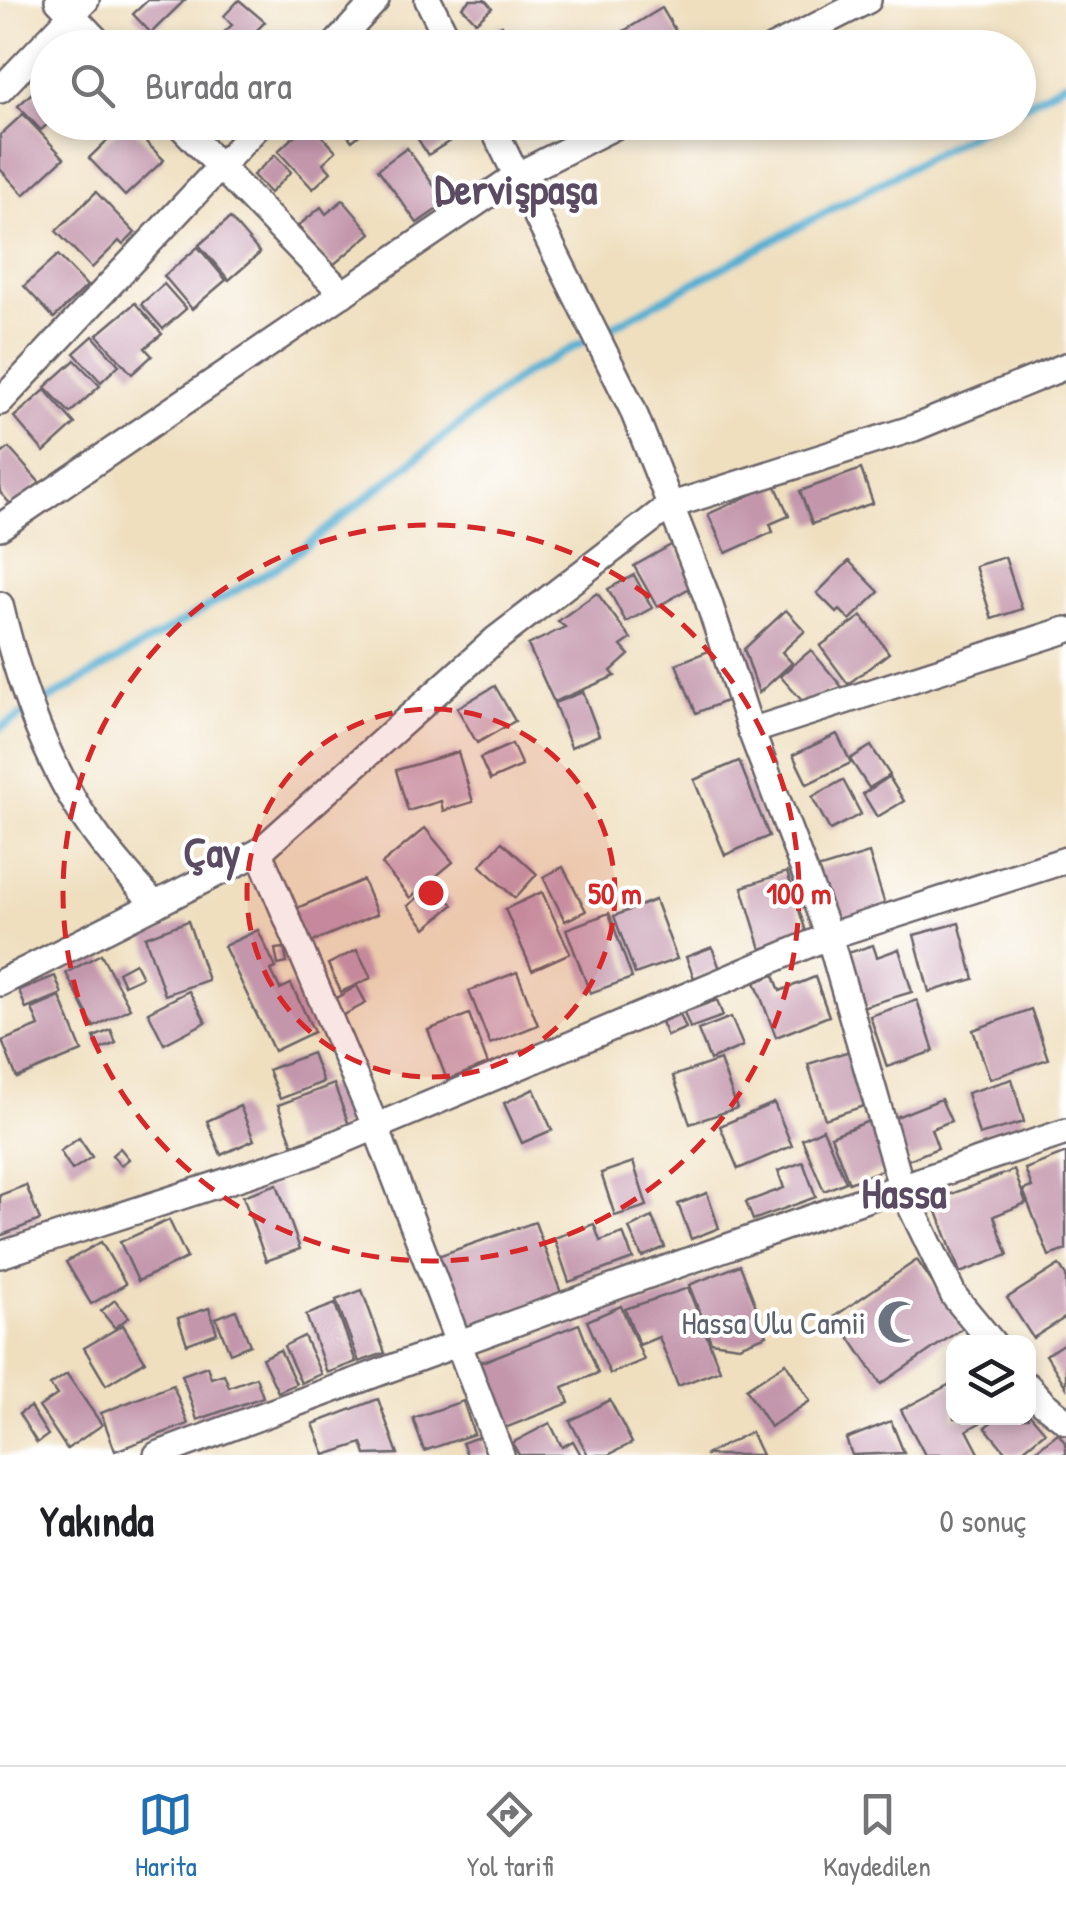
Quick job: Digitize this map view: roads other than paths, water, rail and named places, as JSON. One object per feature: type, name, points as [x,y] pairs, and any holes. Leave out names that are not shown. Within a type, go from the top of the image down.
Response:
[{"type":"street","points":[[348,30],[376,0]]},
{"type":"street","points":[[428,0],[443,30]]},
{"type":"street","points":[[809,30],[868,0]]},
{"type":"street","points":[[51,30],[72,5],[91,30]]},
{"type":"street","points":[[0,90],[30,55]]},
{"type":"street","points":[[194,140],[343,294]]},
{"type":"street","points":[[0,402],[245,140]]},
{"type":"street","points":[[499,140],[632,408],[708,600],[751,731],[829,936],[901,1186],[954,1296],[986,1335]]},
{"type":"street","points":[[0,527],[516,176],[587,140]]},
{"type":"street","points":[[0,984],[259,852],[495,640],[670,506],[914,428],[1066,366]]},
{"type":"street","points":[[0,605],[17,676],[55,766],[98,838],[155,905]]},
{"type":"street","points":[[751,731],[1066,630]]},
{"type":"street","points":[[259,852],[375,1125],[500,1455]]},
{"type":"street","points":[[0,1255],[310,1154],[829,936],[1066,860]]},
{"type":"street","points":[[157,1455],[456,1343],[1066,1132]]},
{"type":"street","points":[[1036,1395],[1066,1421]]},
{"type":"waterway","points":[[1036,99],[1066,82]]},
{"type":"waterway","points":[[0,728],[285,562],[522,375],[960,140]]},
{"type":"place","name":"Hassa Ulu Camii","points":[[899,1322]]},
{"type":"district","name":"Dervişpaşa","points":[[516,188]]},
{"type":"district","name":"Çay","points":[[212,851]]},
{"type":"district","name":"Hassa","points":[[904,1192]]}]
